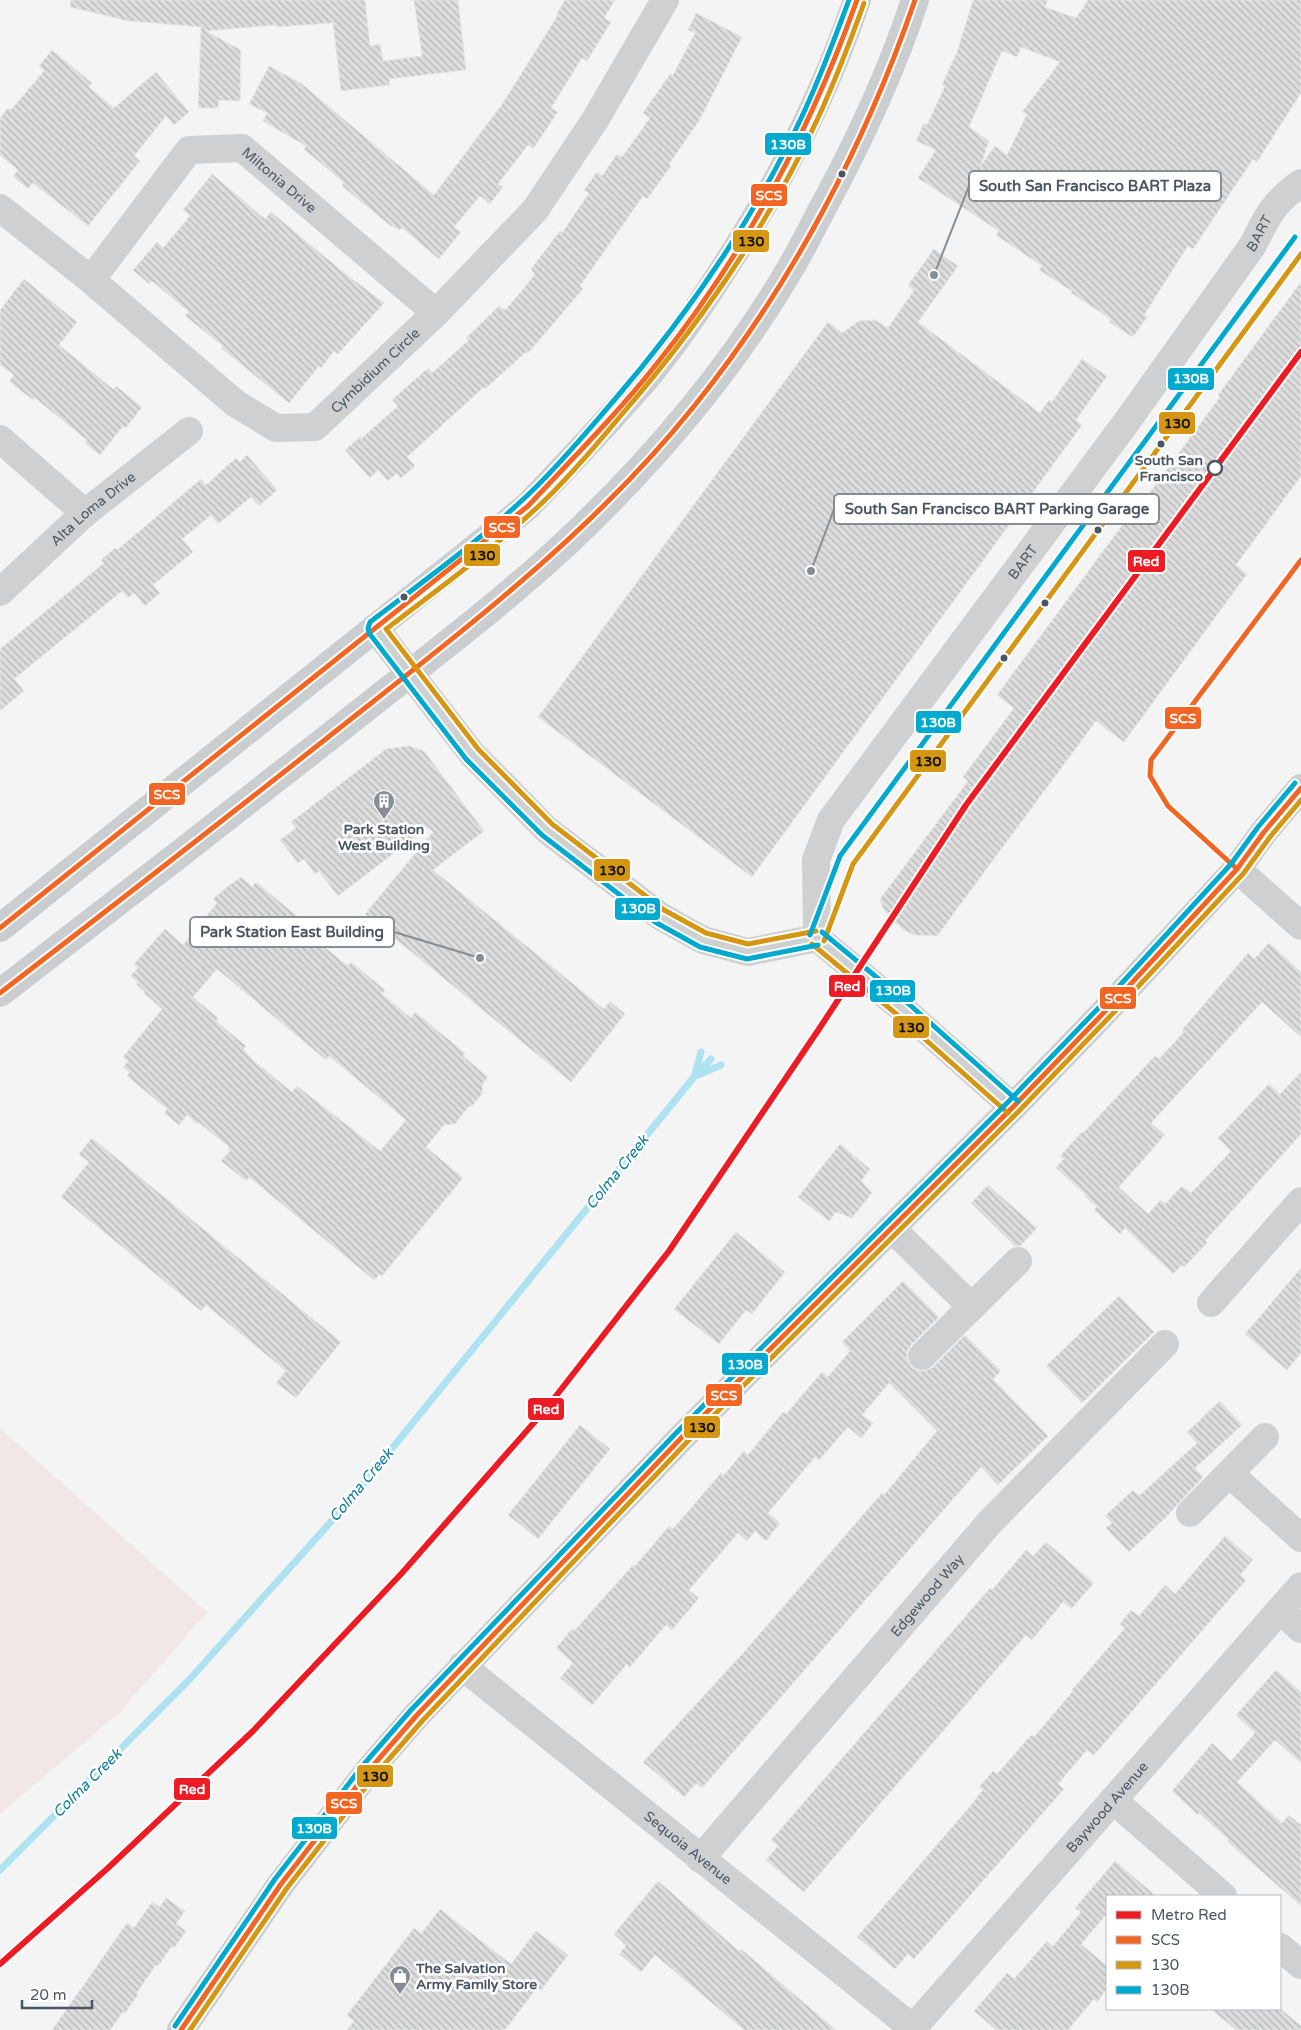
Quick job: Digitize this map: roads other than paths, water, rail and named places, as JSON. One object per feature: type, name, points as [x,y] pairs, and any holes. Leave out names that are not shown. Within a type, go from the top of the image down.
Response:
[{"type":"main road","points":[[0,928],[528,506],[583,448],[647,377],[700,306],[757,218],[820,94],[857,0]]},
{"type":"main road","points":[[0,993],[409,674],[517,586],[577,533],[634,475],[689,413],[743,341],[789,270],[845,168],[875,104],[900,44],[915,0]]},
{"type":"main road","points":[[181,2030],[281,1884],[324,1826],[376,1762],[462,1666],[690,1429],[1013,1107],[1161,953],[1237,869],[1264,832],[1301,788]]},
{"type":"street","name":"Cymbidium Circle","points":[[0,208],[91,280],[235,403],[276,428],[315,427],[436,313],[535,210],[595,120],[665,0]]},
{"type":"street","name":"Miltonia Drive","points":[[91,280],[190,150],[242,148],[436,313]]},
{"type":"street","name":"BART","points":[[817,938],[816,860],[832,820],[1128,420],[1253,245],[1267,216],[1283,195],[1301,183]]},
{"type":"street","name":"Alta Loma Drive","points":[[0,592],[85,513],[189,431]]},
{"type":"street","points":[[0,439],[85,513]]},
{"type":"street","points":[[375,628],[472,754],[547,830],[660,916],[703,940],[748,952],[817,938],[1013,1107]]},
{"type":"street","points":[[1237,869],[1301,926]]},
{"type":"street","points":[[1211,1303],[1301,1201]]},
{"type":"street","points":[[891,1228],[972,1307]]},
{"type":"street","points":[[922,1356],[1018,1261]]},
{"type":"street","name":"Edgewood Way","points":[[700,1859],[990,1522],[1165,1344]]},
{"type":"street","points":[[1190,1513],[1265,1437]]},
{"type":"street","points":[[1230,1474],[1301,1538]]},
{"type":"street","name":"Baywood Avenue","points":[[914,2029],[1301,1586]]},
{"type":"street","points":[[1280,1610],[1301,1629]]},
{"type":"street","name":"Sequoia Avenue","points":[[462,1666],[914,2029]]},
{"type":"street","points":[[1113,1800],[1222,1895]]},
{"type":"street","points":[[1281,1948],[1301,1965]]},
{"type":"waterway","name":"Colma Creek","points":[[695,1074],[701,1052]]},
{"type":"waterway","name":"Colma Creek","points":[[0,1870],[189,1680],[346,1505],[694,1077],[711,1059]]},
{"type":"waterway","name":"Colma Creek","points":[[698,1075],[721,1065]]},
{"type":"metro line","name":"Red","points":[[0,1964],[108,1868],[253,1731],[402,1573],[545,1410],[669,1251],[819,1029],[966,805],[1301,352]]},
{"type":"place","name":"South San Francisco BART Plaza","points":[[934,275]]},
{"type":"place","name":"South San Francisco","points":[[1215,468]]},
{"type":"place","name":"South San Francisco BART Parking Garage","points":[[811,571]]},
{"type":"place","name":"Park Station West Building","points":[[384,820]]},
{"type":"place","name":"Park Station East Building","points":[[480,958]]},
{"type":"place","name":"The Salvation Army Family Store","points":[[400,1995]]}]
